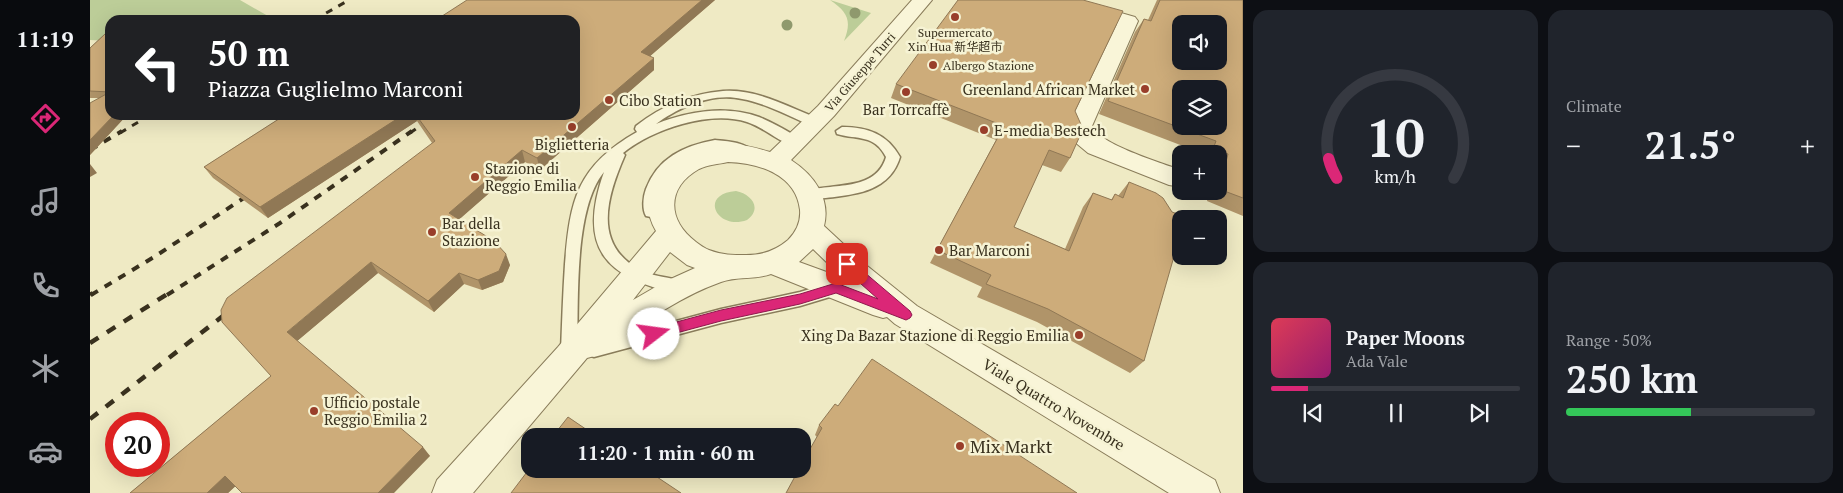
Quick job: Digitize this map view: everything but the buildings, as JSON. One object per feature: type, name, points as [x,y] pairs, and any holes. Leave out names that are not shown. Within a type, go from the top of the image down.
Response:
[{"type":"street","name":"Via Giuseppe Turri","points":[[776,162],[815,122],[922,0]]},
{"type":"street","points":[[1055,0],[1128,21],[1080,126],[1084,138],[1097,147],[1172,177]]},
{"type":"street","points":[[748,154],[776,162],[796,176],[809,195],[813,218],[807,237],[796,249],[772,263],[752,267],[732,267],[706,262],[695,257],[684,250],[666,227],[660,212],[662,194],[670,178],[683,166],[708,155],[748,154]]},
{"type":"street","points":[[450,493],[569,357],[635,275],[666,227]]},
{"type":"street","points":[[810,229],[856,273],[906,315]]},
{"type":"street","points":[[772,263],[906,315]]},
{"type":"street","points":[[569,357],[679,287],[732,267]]},
{"type":"street","name":"Viale Quattro Novembre","points":[[906,315],[1202,493]]},
{"type":"lane","points":[[815,122],[744,94],[712,96],[684,101],[670,107],[656,116],[622,146],[586,187],[579,207],[575,235],[569,357],[721,316],[800,299],[836,288]]},
{"type":"lane","points":[[679,287],[635,275],[609,255],[603,239],[600,218],[606,180],[622,146],[649,130],[673,121],[728,115],[745,117],[763,124],[796,142]]},
{"type":"lane","points":[[809,195],[873,184],[890,171],[893,157],[883,142],[868,134],[842,130]]},
{"type":"green space","points":[[90,0],[240,0],[266,15],[105,15],[105,41],[90,40]]},
{"type":"green space","points":[[830,0],[871,13],[844,41],[848,28],[847,18],[841,9]]},
{"type":"green space","points":[[736,191],[750,198],[755,206],[754,211],[747,220],[727,221],[716,211],[715,204],[717,198]]},
{"type":"railway","points":[[323,15],[349,0]]},
{"type":"railway","points":[[120,133],[142,120]]},
{"type":"railway","points":[[410,133],[428,120]]},
{"type":"railway","points":[[90,150],[122,131]]},
{"type":"railway","points":[[167,295],[280,223],[412,131]]},
{"type":"railway","points":[[91,295],[154,257],[253,192]]},
{"type":"railway","points":[[90,343],[169,293]]},
{"type":"railway","points":[[90,419],[232,309]]},
{"type":"place","name":"Supermercato Xin Hua 新华超市","points":[[955,17]]},
{"type":"place","name":"Albergo Stazione","points":[[933,65]]},
{"type":"place","name":"Greenland African Market","points":[[1145,89]]},
{"type":"place","name":"Bar Torrcaffè","points":[[906,92]]},
{"type":"place","name":"Cibo Station","points":[[609,100]]},
{"type":"place","name":"Biglietteria","points":[[572,127]]},
{"type":"place","name":"E-media Bestech","points":[[984,130]]},
{"type":"place","name":"Stazione di Reggio Emilia","points":[[475,177]]},
{"type":"place","name":"Bar della Stazione","points":[[432,232]]},
{"type":"place","name":"Bar Marconi","points":[[939,250]]},
{"type":"place","name":"Xing Da Bazar Stazione di Reggio Emilia","points":[[1079,335]]},
{"type":"place","name":"Ufficio postale Reggio Emilia 2","points":[[314,411]]},
{"type":"place","name":"Mix Markt","points":[[960,446]]},
{"type":"route","points":[[654,334],[721,316],[800,299],[836,288],[906,315],[847,264]]}]
